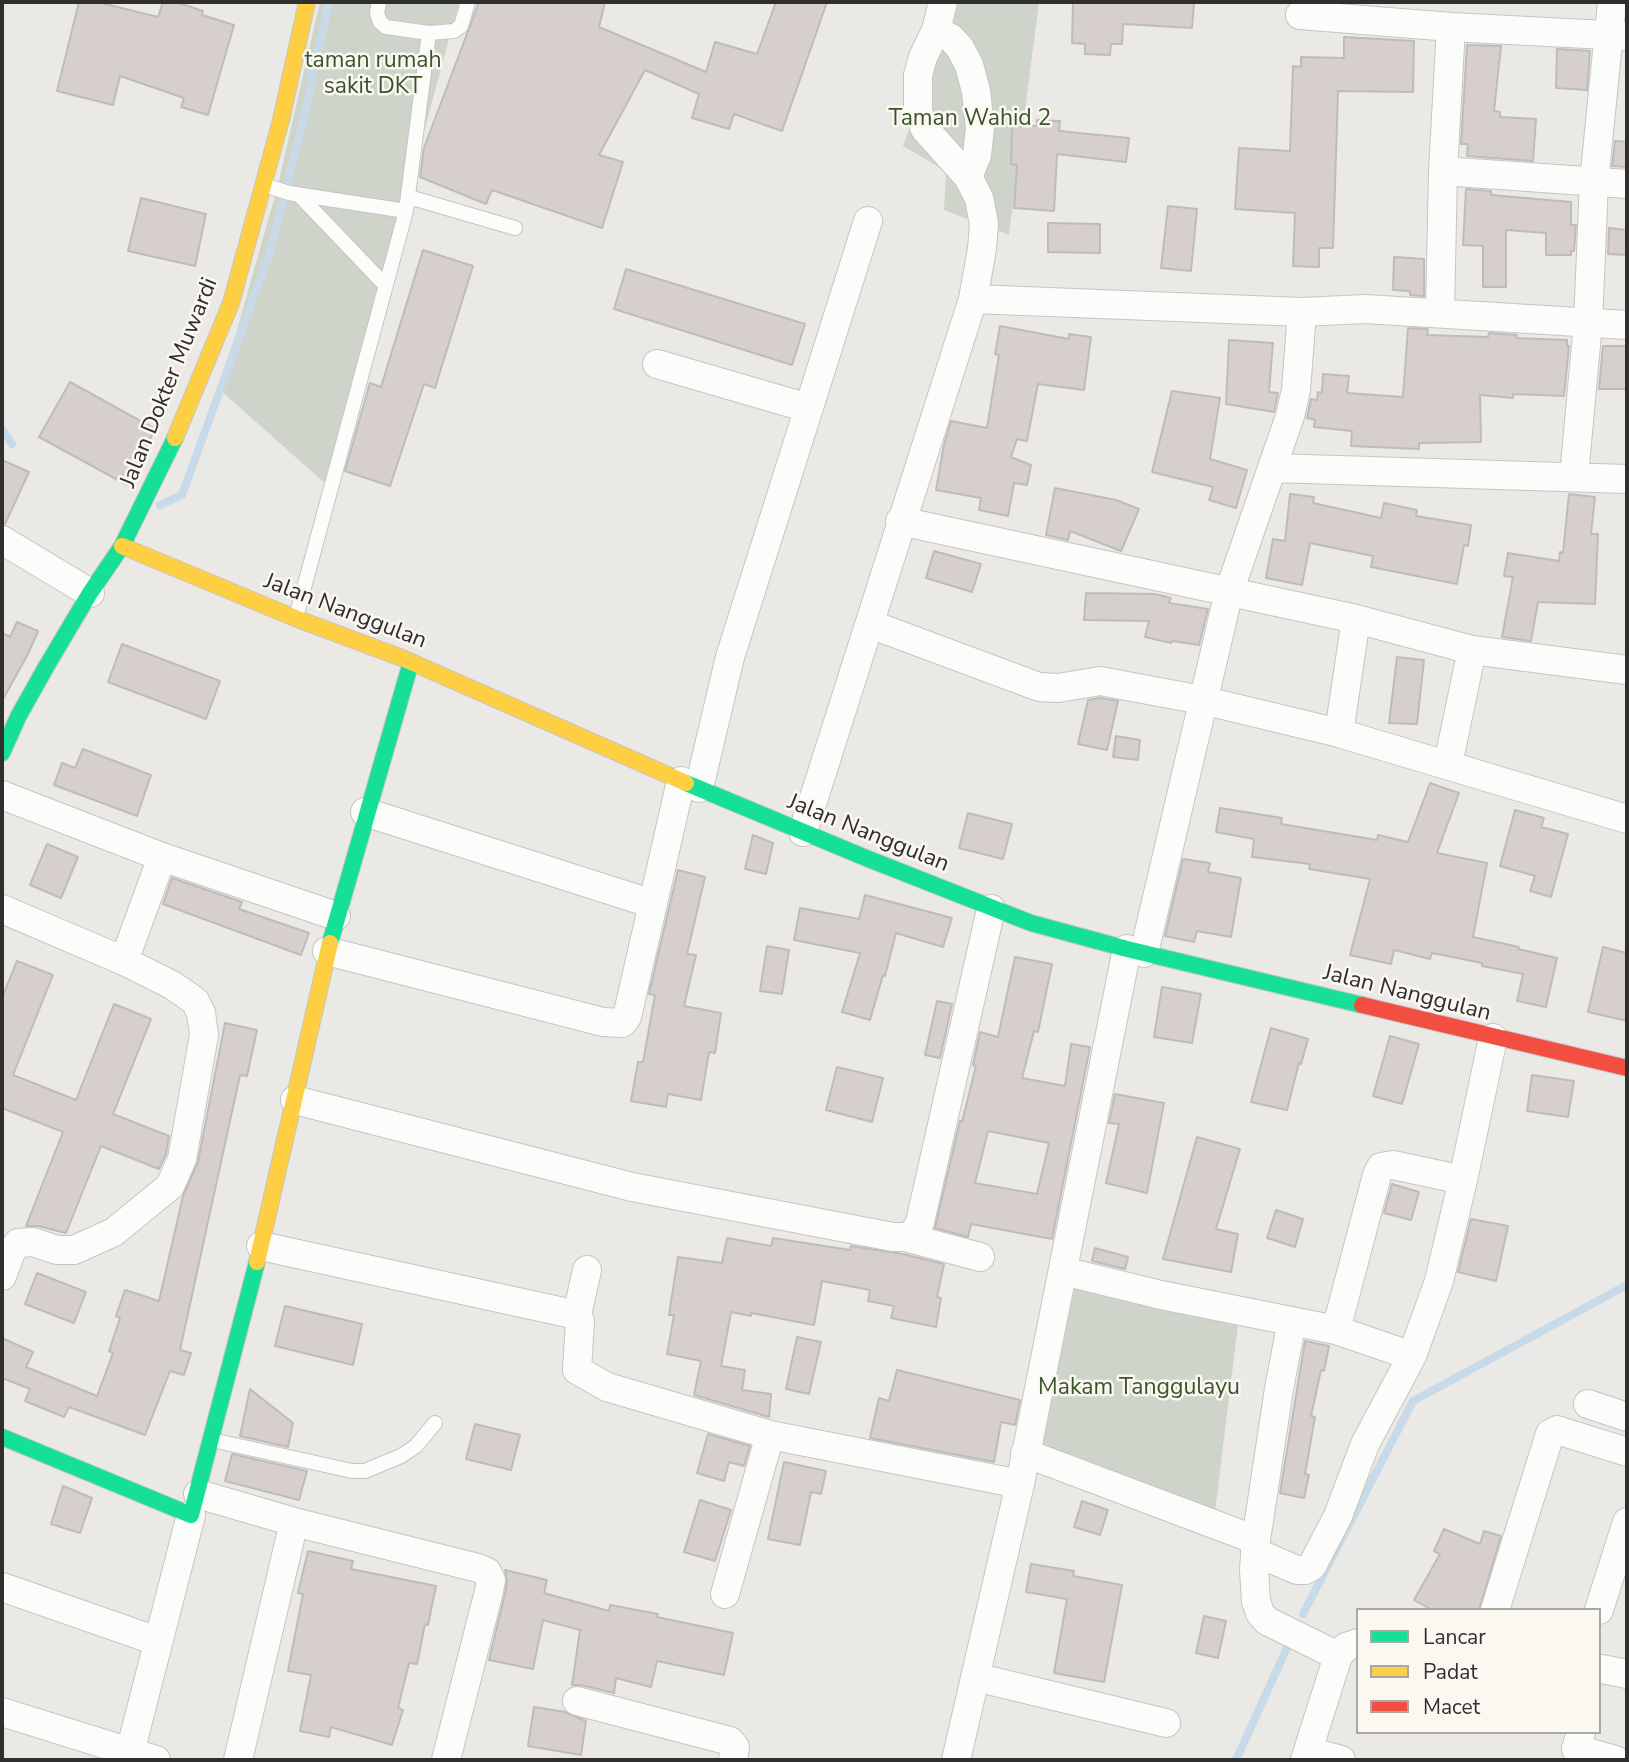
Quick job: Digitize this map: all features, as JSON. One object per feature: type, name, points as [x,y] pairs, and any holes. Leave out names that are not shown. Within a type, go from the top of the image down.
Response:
[{"type":"street","points":[[803,832],[973,299],[982,249],[984,224],[979,198],[968,177],[925,129],[918,112],[918,75],[936,30],[943,2]]},
{"type":"street","points":[[1574,476],[1588,323],[1594,182],[1618,36],[1612,2]]},
{"type":"street","name":"Jalan Dokter Muwardi","points":[[2,752],[10,714],[122,546],[162,469],[208,361],[231,303],[281,120],[300,4]]},
{"type":"street","points":[[1300,15],[1618,36]]},
{"type":"street","points":[[1440,312],[1443,171],[1451,27]]},
{"type":"street","points":[[936,30],[951,38],[960,48],[969,65],[976,91],[980,128],[977,155],[968,177]]},
{"type":"street","points":[[1443,171],[1627,184]]},
{"type":"street","points":[[327,951],[603,1022],[622,1023],[627,1017],[653,904],[868,221]]},
{"type":"street","points":[[973,299],[1302,312],[1365,309],[1627,325]]},
{"type":"street","points":[[956,1760],[1020,1484],[1063,1271],[1135,951],[1228,592],[1290,416],[1296,390],[1302,312]]},
{"type":"street","points":[[657,364],[808,408]]},
{"type":"street","points":[[1273,468],[1627,479]]},
{"type":"street","points":[[901,521],[1356,619],[1472,650],[1627,670]]},
{"type":"street","points":[[2,540],[90,593]]},
{"type":"street","name":"Jalan Nanggulan","points":[[122,546],[295,618],[411,662],[803,832],[1031,923],[1135,951],[1627,1068]]},
{"type":"street","points":[[1339,733],[1356,619]]},
{"type":"street","points":[[870,624],[1039,687],[1058,688],[1100,681],[1202,699],[1339,733],[1627,819]]},
{"type":"street","points":[[1448,764],[1472,650]]},
{"type":"street","points":[[2,1712],[138,1758],[157,1641],[261,1246],[327,951],[365,812],[411,662]]},
{"type":"street","points":[[2,795],[162,857],[336,916]]},
{"type":"street","points":[[365,812],[653,904]]},
{"type":"street","points":[[124,961],[162,857]]},
{"type":"street","points":[[2,909],[124,961],[184,992],[195,1001],[201,1013],[204,1035],[190,1117],[177,1173],[170,1186],[114,1232],[74,1250],[57,1250],[10,1234],[11,1252],[2,1276]]},
{"type":"street","points":[[905,1237],[915,1232],[920,1222],[991,909]]},
{"type":"street","points":[[1025,1453],[1255,1546],[1297,1570],[1312,1566],[1338,1516],[1365,1444],[1412,1356],[1439,1281],[1493,1038]]},
{"type":"street","points":[[295,1100],[632,1187],[893,1237],[905,1237],[980,1257]]},
{"type":"street","points":[[1336,1330],[1381,1167],[1390,1164],[1463,1180]]},
{"type":"street","points":[[261,1246],[577,1315]]},
{"type":"street","points":[[587,1270],[577,1315],[580,1321],[577,1370],[607,1387],[770,1435],[1020,1484]]},
{"type":"street","points":[[1063,1271],[1161,1295],[1336,1330],[1412,1356]]},
{"type":"street","points":[[1292,1321],[1255,1546],[1256,1601],[1260,1613],[1267,1621],[1348,1650],[1307,1756],[1341,1760]]},
{"type":"street","points":[[1588,1404],[1627,1417]]},
{"type":"street","points":[[1496,1608],[1550,1434],[1557,1430],[1627,1452]]},
{"type":"street","points":[[725,1594],[770,1435]]},
{"type":"street","points":[[2,1437],[194,1504],[294,1522],[486,1572],[491,1580],[489,1591],[446,1760]]},
{"type":"street","points":[[239,1760],[294,1522]]},
{"type":"street","points":[[1600,1608],[1627,1522]]},
{"type":"street","points":[[2,1587],[157,1641]]},
{"type":"street","points":[[975,1677],[1166,1723]]},
{"type":"street","points":[[577,1701],[730,1741],[735,1747],[733,1760]]},
{"type":"street","points":[[1576,1747],[1615,1760]]},
{"type":"lane","points":[[379,2],[377,13],[380,22],[386,27],[429,33],[454,31],[461,26],[468,2]]},
{"type":"lane","points":[[295,618],[407,204],[429,33]]},
{"type":"lane","points":[[264,185],[289,192],[407,204],[515,228]]},
{"type":"lane","points":[[289,192],[386,286]]},
{"type":"lane","points":[[223,1387],[236,1396],[237,1402]]},
{"type":"lane","points":[[210,1440],[230,1437],[352,1471],[365,1471],[401,1456],[416,1446],[435,1423]]},
{"type":"green space","name":"taman rumah sakit DKT","points":[[320,2],[459,2],[328,486],[220,390],[277,189]]},
{"type":"green space","name":"Taman Wahid 2","points":[[956,2],[1039,2],[1009,235],[944,210],[946,171],[903,146]]},
{"type":"green space","name":"Makam Tanggulayu","points":[[1069,1281],[1239,1317],[1215,1512],[1036,1444]]},
{"type":"building","points":[[79,2],[97,2],[158,17],[163,2],[176,2],[203,11],[202,15],[234,25],[208,115],[181,107],[184,98],[120,76],[113,105],[57,91]]},
{"type":"building","points":[[479,2],[605,2],[599,27],[706,72],[715,42],[757,54],[776,2],[827,2],[782,131],[734,114],[729,129],[692,118],[699,94],[645,70],[599,155],[623,162],[602,228],[492,190],[486,204],[420,177],[424,148]]},
{"type":"building","points":[[1073,2],[1194,2],[1192,28],[1123,24],[1122,44],[1111,44],[1110,55],[1085,54],[1085,44],[1072,43]]},
{"type":"building","points":[[1344,37],[1414,41],[1413,92],[1338,91],[1333,248],[1319,248],[1319,267],[1293,266],[1295,213],[1235,209],[1239,148],[1290,151],[1293,66],[1301,67],[1301,57],[1344,58]]},
{"type":"building","points":[[1467,45],[1501,46],[1494,111],[1500,112],[1500,117],[1536,119],[1533,161],[1467,156],[1468,144],[1461,144]]},
{"type":"building","points":[[1557,49],[1590,51],[1587,90],[1556,88]]},
{"type":"building","points":[[1037,120],[1060,121],[1059,131],[1129,138],[1126,162],[1057,154],[1054,211],[1014,208],[1017,165],[1011,164],[1012,126],[1037,126]]},
{"type":"building","points":[[1615,141],[1627,142],[1627,167],[1612,166]]},
{"type":"building","points":[[1466,189],[1491,191],[1491,195],[1571,202],[1571,225],[1576,225],[1574,251],[1571,251],[1571,255],[1546,255],[1546,233],[1506,230],[1506,287],[1483,287],[1483,246],[1463,245]]},
{"type":"building","points":[[141,198],[206,214],[195,266],[128,251]]},
{"type":"building","points":[[1168,206],[1197,209],[1191,271],[1161,268]]},
{"type":"building","points":[[1048,223],[1100,224],[1100,253],[1048,252]]},
{"type":"building","points":[[1609,228],[1627,230],[1627,255],[1608,254]]},
{"type":"building","points":[[423,250],[473,266],[435,388],[424,384],[390,486],[345,471],[370,383],[381,387]]},
{"type":"building","points":[[1394,257],[1424,259],[1424,296],[1410,295],[1410,291],[1393,290]]},
{"type":"building","points":[[626,269],[805,324],[792,365],[614,309]]},
{"type":"building","points":[[1000,326],[1069,339],[1069,334],[1091,337],[1084,390],[1038,384],[1027,441],[1017,439],[1011,457],[1031,465],[1027,485],[1014,483],[1008,516],[979,510],[981,498],[936,490],[951,421],[987,428],[999,355],[995,354]]},
{"type":"building","points":[[1408,328],[1428,329],[1427,335],[1488,337],[1489,333],[1517,335],[1516,338],[1567,340],[1569,346],[1564,396],[1513,394],[1513,398],[1480,395],[1481,442],[1419,443],[1419,449],[1351,446],[1352,431],[1314,427],[1315,420],[1307,418],[1311,399],[1317,400],[1318,392],[1322,393],[1323,374],[1349,376],[1347,393],[1403,397]]},
{"type":"building","points":[[1229,340],[1273,343],[1269,392],[1278,393],[1274,412],[1226,404]]},
{"type":"building","points":[[1603,346],[1627,346],[1627,389],[1599,389]]},
{"type":"building","points":[[70,382],[155,429],[127,485],[39,437]]},
{"type":"building","points":[[1172,391],[1220,398],[1210,459],[1247,470],[1236,508],[1209,500],[1213,487],[1152,472]]},
{"type":"building","points":[[2,460],[29,472],[5,524],[2,523]]},
{"type":"building","points":[[1055,488],[1116,500],[1139,509],[1121,551],[1070,531],[1068,540],[1046,535]]},
{"type":"building","points":[[1290,494],[1314,497],[1313,503],[1381,518],[1384,503],[1417,510],[1416,516],[1471,525],[1468,546],[1464,545],[1457,584],[1371,567],[1373,556],[1310,543],[1302,585],[1266,578],[1273,539],[1285,541]]},
{"type":"building","points":[[1569,494],[1595,497],[1591,534],[1598,534],[1595,604],[1538,602],[1531,641],[1502,637],[1513,577],[1504,576],[1508,553],[1559,561],[1560,552],[1563,553]]},
{"type":"building","points":[[934,551],[981,564],[972,592],[926,578]]},
{"type":"building","points":[[1086,593],[1155,594],[1171,598],[1169,603],[1208,609],[1199,645],[1171,643],[1145,637],[1149,621],[1084,620]]},
{"type":"building","points":[[17,622],[38,631],[2,701],[2,633],[10,637]]},
{"type":"building","points":[[122,644],[220,681],[206,719],[108,682]]},
{"type":"building","points":[[1397,657],[1424,660],[1417,724],[1389,723]]},
{"type":"building","points":[[1100,698],[1118,701],[1107,750],[1078,744],[1088,700]]},
{"type":"building","points":[[1116,736],[1140,740],[1138,760],[1113,757]]},
{"type":"building","points":[[83,749],[151,775],[137,816],[54,785],[62,763],[75,768]]},
{"type":"building","points":[[1430,783],[1459,793],[1437,853],[1487,863],[1473,937],[1557,958],[1546,1007],[1517,1001],[1523,974],[1482,966],[1482,963],[1432,953],[1430,959],[1394,950],[1391,964],[1350,955],[1370,879],[1309,869],[1310,864],[1252,857],[1254,839],[1216,832],[1220,808],[1282,818],[1281,824],[1377,840],[1378,835],[1408,842]]},
{"type":"building","points":[[1515,810],[1544,818],[1541,827],[1568,834],[1551,897],[1530,891],[1535,876],[1500,866]]},
{"type":"building","points":[[968,813],[1012,824],[1003,859],[959,848]]},
{"type":"building","points":[[753,835],[773,843],[766,874],[745,869]]},
{"type":"building","points":[[47,844],[78,857],[61,898],[30,885]]},
{"type":"building","points":[[1183,859],[1210,863],[1208,872],[1241,878],[1231,937],[1197,931],[1194,942],[1165,936]]},
{"type":"building","points":[[678,870],[705,877],[687,954],[696,955],[684,1006],[721,1013],[715,1053],[709,1052],[701,1100],[668,1094],[666,1107],[631,1101],[638,1062],[643,1062],[655,995],[649,994]]},
{"type":"building","points":[[172,878],[242,902],[239,909],[309,933],[301,955],[163,904]]},
{"type":"building","points":[[865,895],[952,918],[943,947],[896,933],[870,1020],[842,1012],[860,953],[794,940],[800,908],[859,919]]},
{"type":"building","points":[[767,946],[789,950],[782,994],[760,991]]},
{"type":"building","points":[[1603,947],[1627,953],[1627,1021],[1588,1012]]},
{"type":"building","points":[[1015,957],[1052,964],[1038,1032],[1034,1031],[1022,1078],[1065,1086],[1071,1044],[1090,1047],[1052,1239],[971,1224],[968,1237],[935,1228],[976,1066],[973,1065],[980,1032],[998,1037]],"holes":[[[988,1131],[1049,1143],[1037,1194],[975,1183]]]},
{"type":"building","points":[[17,961],[53,975],[13,1075],[76,1100],[114,1004],[151,1019],[113,1114],[169,1136],[166,1154],[159,1169],[101,1146],[66,1233],[26,1226],[63,1132],[2,1108],[2,998]]},
{"type":"building","points":[[1162,987],[1201,994],[1192,1043],[1154,1037]]},
{"type":"building","points":[[937,1001],[952,1004],[940,1058],[925,1055]]},
{"type":"building","points":[[225,1023],[257,1030],[247,1076],[240,1075],[180,1350],[191,1353],[184,1375],[170,1371],[145,1435],[69,1407],[64,1417],[25,1401],[30,1389],[2,1378],[2,1338],[33,1352],[26,1367],[97,1396],[113,1353],[109,1351],[120,1318],[116,1316],[125,1290],[159,1301],[183,1196],[198,1162]]},
{"type":"building","points":[[1271,1028],[1308,1039],[1287,1110],[1251,1102]]},
{"type":"building","points":[[1390,1036],[1419,1044],[1402,1104],[1373,1096]]},
{"type":"building","points":[[837,1067],[883,1078],[872,1122],[826,1110]]},
{"type":"building","points":[[1532,1075],[1574,1081],[1568,1117],[1527,1111]]},
{"type":"building","points":[[1115,1094],[1164,1103],[1147,1193],[1106,1183],[1119,1124],[1109,1123]]},
{"type":"building","points":[[1197,1137],[1240,1149],[1216,1229],[1238,1234],[1231,1272],[1163,1259]]},
{"type":"building","points":[[1392,1184],[1419,1192],[1411,1220],[1384,1213]]},
{"type":"building","points":[[1276,1210],[1303,1219],[1295,1247],[1267,1238]]},
{"type":"building","points":[[1471,1219],[1508,1226],[1496,1281],[1458,1272]]},
{"type":"building","points":[[727,1238],[771,1246],[773,1238],[850,1250],[851,1246],[944,1264],[937,1297],[941,1298],[936,1327],[891,1318],[894,1306],[868,1301],[870,1290],[822,1281],[814,1325],[751,1313],[751,1316],[731,1312],[721,1366],[745,1370],[742,1390],[771,1394],[769,1417],[694,1395],[701,1361],[667,1354],[674,1315],[669,1315],[678,1257],[722,1263]]},
{"type":"building","points":[[1095,1248],[1128,1257],[1125,1269],[1092,1261]]},
{"type":"building","points":[[37,1273],[86,1292],[74,1323],[25,1304]]},
{"type":"building","points":[[285,1306],[362,1324],[353,1365],[275,1346]]},
{"type":"building","points":[[797,1337],[821,1342],[809,1394],[786,1389]]},
{"type":"building","points":[[1305,1341],[1329,1346],[1311,1416],[1315,1417],[1305,1474],[1309,1475],[1304,1498],[1280,1493]]},
{"type":"building","points":[[897,1370],[1020,1400],[1015,1425],[1001,1422],[994,1462],[870,1438],[879,1398],[889,1401]]},
{"type":"building","points":[[250,1389],[293,1423],[288,1447],[240,1436]]},
{"type":"building","points":[[475,1424],[520,1435],[511,1470],[466,1459]]},
{"type":"building","points":[[708,1434],[750,1446],[744,1466],[729,1462],[724,1481],[697,1473]]},
{"type":"building","points":[[232,1454],[307,1471],[299,1500],[225,1481]]},
{"type":"building","points":[[784,1462],[826,1471],[821,1494],[811,1492],[800,1545],[768,1539]]},
{"type":"building","points":[[63,1486],[92,1498],[80,1533],[51,1524]]},
{"type":"building","points":[[700,1500],[731,1510],[715,1561],[684,1552]]},
{"type":"building","points":[[1082,1501],[1108,1510],[1100,1535],[1074,1527]]},
{"type":"building","points":[[1444,1529],[1480,1544],[1484,1531],[1501,1536],[1480,1608],[1428,1608],[1414,1600],[1440,1554],[1434,1551]]},
{"type":"building","points":[[308,1551],[353,1561],[351,1569],[436,1586],[417,1664],[409,1663],[398,1708],[403,1710],[392,1745],[331,1727],[329,1737],[300,1731],[311,1675],[288,1671],[303,1594],[298,1593]]},
{"type":"building","points":[[1031,1564],[1074,1571],[1073,1576],[1122,1585],[1104,1682],[1054,1673],[1067,1599],[1026,1592]]},
{"type":"building","points":[[505,1570],[547,1580],[544,1593],[609,1611],[610,1605],[733,1633],[724,1675],[657,1661],[651,1687],[616,1678],[614,1693],[572,1685],[580,1630],[543,1620],[533,1669],[489,1660],[505,1594]]},
{"type":"building","points":[[1204,1616],[1226,1621],[1218,1658],[1196,1653]]},
{"type":"building","points":[[534,1707],[565,1712],[586,1721],[581,1755],[528,1746]]},
{"type":"waterway","points":[[160,505],[182,495],[268,258],[298,143],[329,2]]},
{"type":"waterway","points":[[2,429],[12,444]]},
{"type":"waterway","points":[[1303,1614],[1413,1401],[1627,1285]]},
{"type":"waterway","points":[[1236,1760],[1291,1639]]},
{"type":"traffic: fast","points":[[2,753],[18,717],[46,667],[122,546],[175,438]]},
{"type":"traffic: fast","points":[[330,943],[411,662]]},
{"type":"traffic: fast","points":[[686,783],[1031,923],[1127,949],[1362,1005]]},
{"type":"traffic: fast","points":[[2,1437],[191,1515],[257,1262]]},
{"type":"traffic: slow","points":[[175,438],[231,303],[281,120],[307,2]]},
{"type":"traffic: slow","points":[[122,546],[295,618],[402,658],[686,783]]},
{"type":"traffic: slow","points":[[257,1262],[330,943]]},
{"type":"traffic: jam","points":[[1362,1005],[1627,1068]]}]
